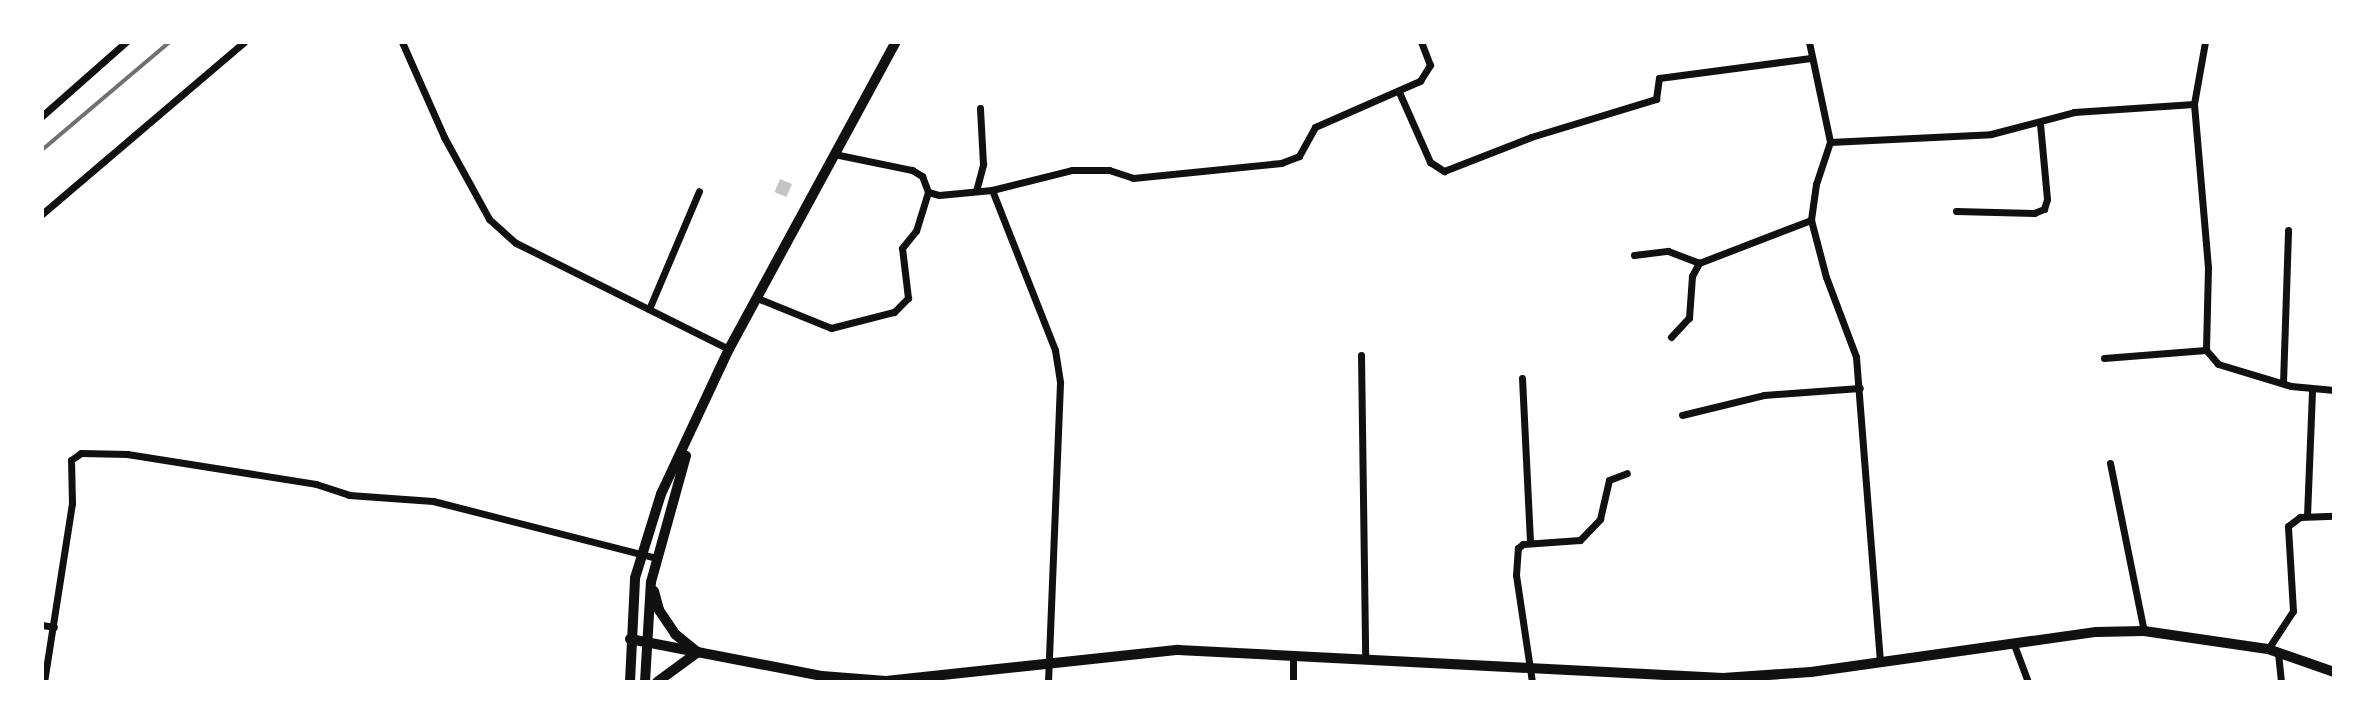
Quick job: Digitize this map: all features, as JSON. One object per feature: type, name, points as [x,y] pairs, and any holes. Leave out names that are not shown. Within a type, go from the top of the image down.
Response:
[{"type":"main road","points":[[629,682],[641,554],[661,494],[729,349],[896,42]]},
{"type":"main road","points":[[645,682],[651,582],[694,426]]},
{"type":"main road","points":[[651,582],[659,610],[675,634],[698,652]]},
{"type":"main road","points":[[631,639],[821,679],[911,681],[1178,650],[1293,653],[1723,680],[1811,677],[2013,642],[2144,631],[2273,651],[2334,671]]},
{"type":"main road","points":[[657,682],[698,652]]},
{"type":"street","points":[[42,116],[126,42]]},
{"type":"street","points":[[42,214],[244,42]]},
{"type":"street","points":[[402,42],[444,137],[489,219],[516,243],[729,349]]},
{"type":"street","points":[[928,192],[992,190],[1072,170],[1110,170],[1133,178],[1281,163],[1299,156],[1315,127],[1399,92],[1427,74],[1430,65],[1421,42]]},
{"type":"street","points":[[1809,42],[1830,142],[1816,184],[1811,220],[1826,277],[1853,348],[1860,388],[1861,448],[1880,663]]},
{"type":"street","points":[[2205,42],[2194,104],[2208,267],[2206,351],[2218,364],[2312,390],[2334,390]]},
{"type":"street","points":[[1399,92],[1430,162],[1444,171],[1531,137],[1656,99],[1659,78],[1811,58]]},
{"type":"street","points":[[1830,142],[1991,134],[2074,112],[2194,104]]},
{"type":"street","points":[[976,191],[985,136],[979,108]]},
{"type":"street","points":[[1956,211],[2034,213],[2044,209],[2047,199],[2040,123]]},
{"type":"street","points":[[757,298],[831,328],[894,312],[908,298],[902,248],[916,231],[928,192],[922,176],[912,170],[834,154]]},
{"type":"street","points":[[992,190],[1055,350],[1060,383],[1048,682]]},
{"type":"street","points":[[649,309],[699,191]]},
{"type":"street","points":[[1671,337],[1691,314],[1692,276],[1699,263],[1811,220]]},
{"type":"street","points":[[2283,383],[2288,230]]},
{"type":"street","points":[[1634,255],[1668,251],[1699,263]]},
{"type":"street","points":[[2104,358],[2206,351]]},
{"type":"street","points":[[1361,355],[1365,658]]},
{"type":"street","points":[[1522,378],[1530,544]]},
{"type":"street","points":[[1682,415],[1764,395],[1860,388]]},
{"type":"street","points":[[2307,516],[2312,390]]},
{"type":"street","points":[[44,682],[72,503],[71,460],[81,453],[140,456],[316,484],[349,495],[433,501],[656,558]]},
{"type":"street","points":[[2110,463],[2144,631]]},
{"type":"street","points":[[1531,682],[1516,558],[1518,548],[1530,544],[1580,540],[1600,519],[1609,480],[1627,473]]},
{"type":"street","points":[[2281,682],[2273,651],[2293,611],[2286,530],[2292,521],[2307,516],[2334,516]]},
{"type":"street","points":[[42,625],[54,627]]},
{"type":"street","points":[[2013,642],[2028,682]]},
{"type":"street","points":[[1293,653],[1293,682]]},
{"type":"building","points":[[780,179],[792,184],[786,197],[775,192]]},
{"type":"railway","points":[[42,150],[170,42]]}]
